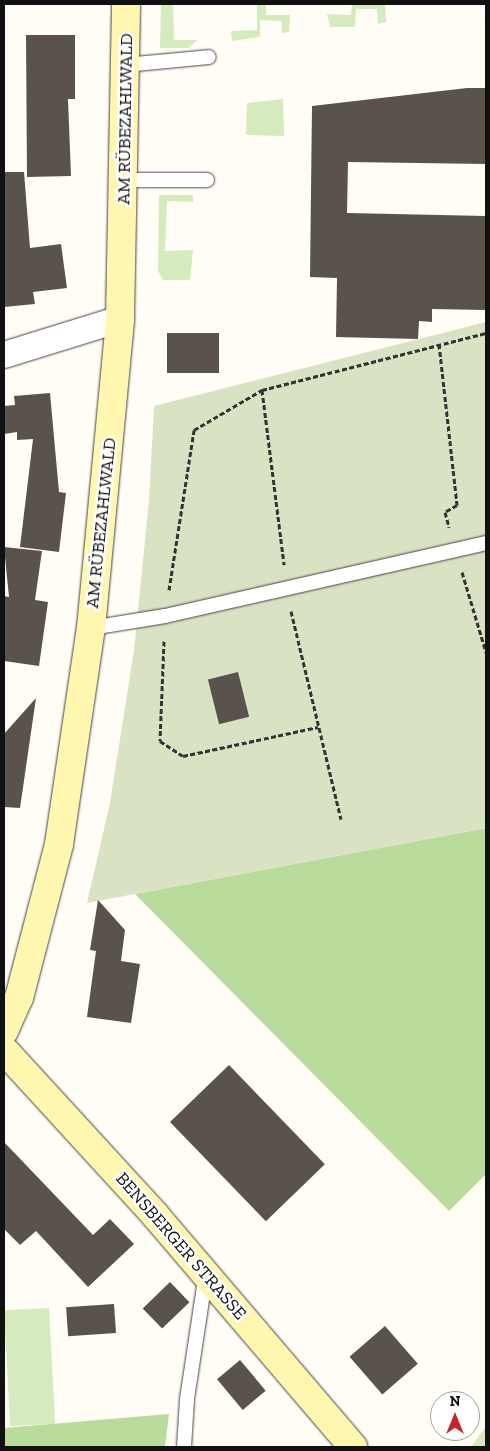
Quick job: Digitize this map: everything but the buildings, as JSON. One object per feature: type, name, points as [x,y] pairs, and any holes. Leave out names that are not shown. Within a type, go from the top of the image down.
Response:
[{"type":"street","name":"AM RÜBEZAHLWALD","points":[[4,1031],[20,998],[59,844],[91,628],[120,319],[125,180],[126,4]]},
{"type":"street","points":[[4,355],[120,319]]},
{"type":"street","name":"BENSBERGER STRASSE","points":[[4,1050],[206,1274],[353,1447]]},
{"type":"lane","points":[[125,65],[209,57]]},
{"type":"lane","points":[[125,180],[207,180]]},
{"type":"lane","points":[[91,628],[165,616],[486,543]]},
{"type":"lane","points":[[184,1447],[187,1399],[206,1274]]},
{"type":"path","points":[[318,727],[183,756],[160,741],[165,616],[194,430],[262,390],[486,333]]},
{"type":"path","points":[[439,344],[457,505],[444,512],[486,652]]},
{"type":"path","points":[[262,390],[284,551],[286,589],[341,819]]},
{"type":"green space","points":[[161,4],[173,4],[174,40],[197,40],[189,48],[160,48]]},
{"type":"green space","points":[[257,4],[266,4],[266,15],[290,15],[289,32],[282,33],[282,21],[260,20],[260,37],[232,41],[231,31],[257,30]]},
{"type":"green space","points":[[352,4],[385,4],[386,22],[378,24],[377,9],[356,9],[355,27],[330,27],[327,14],[351,15]]},
{"type":"green space","points":[[283,99],[284,136],[246,135],[247,103]]},
{"type":"green space","points":[[159,195],[193,195],[193,202],[167,201],[165,251],[193,250],[190,280],[163,280],[158,271]]},
{"type":"green space","points":[[486,322],[486,828],[87,903],[110,803],[134,650],[149,500],[154,406]]},
{"type":"green space","points":[[486,828],[486,1174],[449,1211],[135,894]]},
{"type":"green space","points":[[49,1308],[55,1424],[10,1426],[4,1310]]},
{"type":"green space","points":[[169,1414],[165,1447],[4,1447],[4,1428]]},
{"type":"green space","points":[[486,1426],[486,1447],[471,1447],[475,1441],[480,1441],[480,1434]]}]
